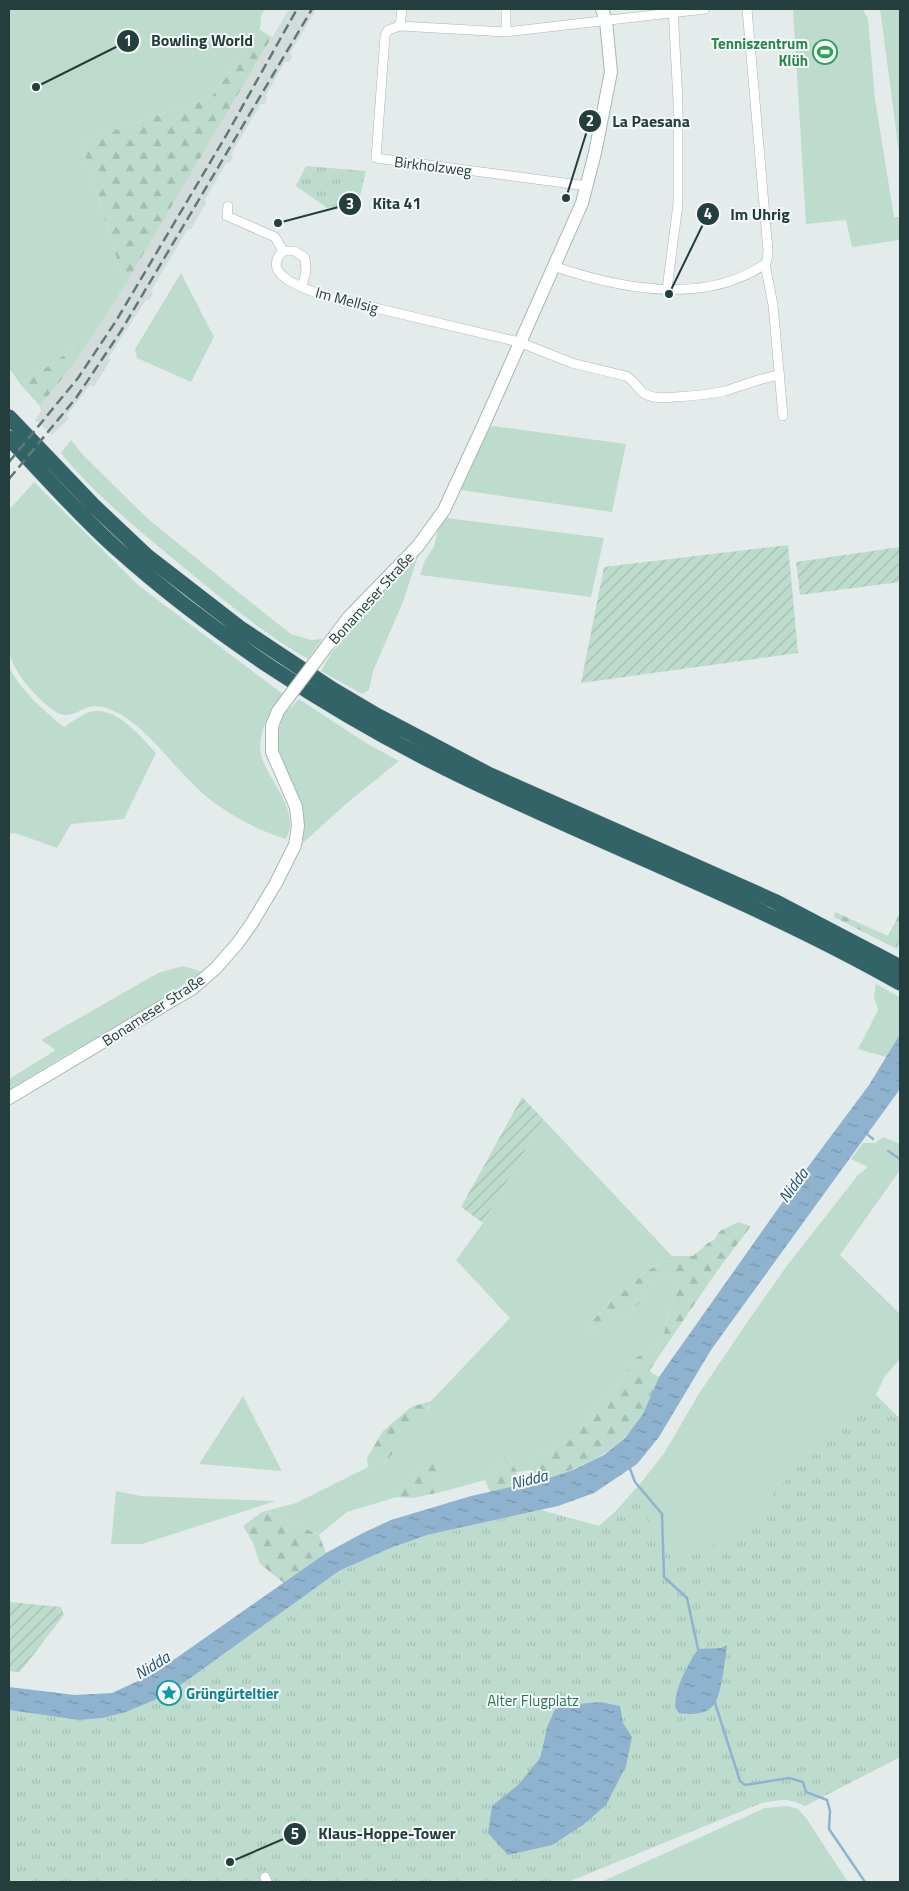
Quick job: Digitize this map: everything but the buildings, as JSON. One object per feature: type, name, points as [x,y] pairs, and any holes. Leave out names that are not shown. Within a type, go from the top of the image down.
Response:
[{"type":"highway","points":[[9,417],[86,498],[147,556],[240,628],[332,689],[383,719],[479,770],[774,901],[900,967]]},
{"type":"highway","points":[[9,438],[84,516],[127,557],[225,634],[324,701],[444,768],[528,808],[765,912],[900,983]]},
{"type":"street","points":[[402,9],[400,26],[506,32],[606,21],[673,10],[705,9]]},
{"type":"street","points":[[506,9],[506,32]]},
{"type":"street","name":"Bonameser Straße","points":[[9,1098],[193,988],[216,968],[241,939],[292,852],[298,820],[296,807],[272,752],[272,726],[278,711],[349,617],[408,556],[436,522],[456,487],[582,203],[611,72],[606,21],[602,9]]},
{"type":"street","points":[[553,266],[615,284],[667,289],[702,286],[732,280],[756,270],[764,264],[767,260],[768,251],[747,9]]},
{"type":"street","points":[[667,289],[678,204],[678,101],[673,10]]},
{"type":"street","name":"Birkholzweg","points":[[400,26],[388,30],[386,36],[376,158],[587,186]]},
{"type":"street","points":[[228,206],[227,216],[275,237],[283,251],[296,251],[305,258],[306,271],[302,288]]},
{"type":"street","name":"Im Mellsig","points":[[283,251],[278,258],[277,268],[279,272],[289,281],[302,288],[350,302],[519,342],[572,363],[626,376],[632,379],[644,394],[652,397],[699,396],[740,386],[760,378],[780,375]]},
{"type":"street","points":[[764,264],[773,305],[783,416]]},
{"type":"shaded area","points":[[289,9],[320,9],[316,10],[290,53],[292,57],[289,62],[285,62],[266,95],[265,104],[261,104],[231,154],[233,158],[230,163],[226,163],[191,229],[187,230],[151,291],[153,294],[150,299],[146,300],[109,357],[111,360],[94,386],[90,385],[67,415],[69,419],[52,435],[35,420],[41,411],[40,406],[76,361],[125,285]]},
{"type":"green space","points":[[9,9],[265,9],[261,16],[260,30],[212,96],[81,142],[125,285],[93,335],[21,385],[9,368]]},
{"type":"green space","points":[[793,9],[863,9],[868,19],[875,99],[894,217],[900,217],[900,240],[852,247],[846,220],[806,224]]},
{"type":"green space","points":[[880,9],[900,9],[900,160]]},
{"type":"green space","points":[[260,30],[272,37],[125,285],[81,142],[212,96]]},
{"type":"green space","points":[[306,166],[366,171],[358,205],[327,208],[296,186]]},
{"type":"green space","points":[[181,273],[214,337],[191,382],[137,358],[135,349]]},
{"type":"green space","points":[[93,335],[76,361],[40,406],[21,385]]},
{"type":"green space","points":[[493,426],[626,444],[612,512],[460,490],[485,430]]},
{"type":"green space","points":[[71,440],[82,454],[147,518],[291,634],[311,640],[322,639],[308,659],[238,611],[114,508],[86,482],[61,453]]},
{"type":"green space","points":[[34,482],[138,585],[283,694],[265,724],[260,749],[266,768],[283,797],[290,818],[290,829],[286,839],[238,818],[214,803],[188,779],[145,733],[121,715],[95,706],[71,714],[60,714],[36,696],[28,687],[15,668],[8,645],[9,510]]},
{"type":"green space","points":[[446,518],[604,538],[591,597],[420,575],[425,560],[434,547],[438,529]]},
{"type":"green space","points":[[788,545],[798,653],[581,683],[604,567]]},
{"type":"green space","points":[[900,547],[900,582],[800,595],[796,562]]},
{"type":"green space","points":[[418,556],[403,602],[373,671],[369,690],[362,694],[321,671],[331,654],[359,617]]},
{"type":"green space","points":[[9,667],[26,692],[64,727],[90,712],[100,711],[108,713],[124,721],[156,753],[124,819],[71,824],[57,848],[15,833],[9,834]]},
{"type":"green space","points":[[299,699],[366,743],[399,761],[347,803],[303,843],[303,813],[278,754],[277,740],[282,716]]},
{"type":"green space","points":[[835,912],[888,936],[900,913],[900,937],[897,949],[834,917]]},
{"type":"green space","points":[[183,966],[203,972],[129,1020],[66,1055],[9,1090],[9,1079],[56,1050],[41,1040],[158,973]]},
{"type":"green space","points":[[876,984],[900,997],[900,1034],[886,1057],[858,1049],[878,1010],[874,997]]},
{"type":"green space","points":[[522,1097],[543,1119],[483,1223],[461,1207]]},
{"type":"green space","points":[[543,1119],[672,1256],[643,1273],[631,1287],[614,1296],[599,1315],[585,1325],[591,1331],[609,1320],[629,1313],[642,1301],[656,1279],[672,1271],[678,1287],[667,1316],[664,1334],[656,1347],[637,1357],[613,1391],[596,1406],[579,1433],[537,1457],[529,1470],[517,1472],[507,1455],[485,1480],[441,1492],[438,1474],[422,1464],[406,1481],[397,1497],[347,1512],[319,1535],[274,1514],[262,1512],[296,1503],[368,1467],[385,1462],[429,1408],[431,1401],[510,1318],[456,1260],[483,1223]]},
{"type":"green space","name":"Alter Flugplatz","points":[[883,1137],[900,1144],[900,1170],[840,1255],[900,1314],[900,1359],[885,1376],[876,1395],[900,1419],[900,1757],[805,1806],[788,1800],[761,1803],[575,1879],[9,1882],[9,1710],[79,1720],[103,1718],[126,1712],[157,1699],[185,1682],[339,1571],[388,1549],[427,1535],[542,1509],[543,1511],[599,1526],[616,1511],[665,1452],[698,1395],[786,1267],[858,1175],[868,1167],[851,1159],[863,1143],[875,1143]]},
{"type":"green space","points":[[738,1222],[751,1226],[717,1271],[649,1371],[659,1377],[642,1416],[632,1429],[622,1440],[586,1464],[543,1480],[529,1470],[537,1457],[579,1433],[596,1406],[613,1391],[637,1357],[656,1347],[664,1334],[667,1316],[678,1287],[672,1271],[656,1279],[642,1301],[629,1313],[609,1320],[591,1331],[585,1325],[599,1315],[614,1296],[631,1287],[643,1273],[672,1256],[693,1256],[714,1240],[720,1231]]},
{"type":"green space","name":"Alter Flugplatz","points":[[876,1395],[900,1419],[900,1757],[805,1806],[788,1800],[761,1803],[568,1882],[9,1882],[9,1711],[79,1720],[102,1719],[141,1709],[184,1684],[339,1573],[378,1554],[437,1535],[541,1510],[599,1526],[616,1511],[640,1484],[648,1519],[665,1548],[710,1547],[739,1533],[823,1438]]},
{"type":"green space","points":[[243,1396],[282,1471],[199,1464]]},
{"type":"green space","points":[[431,1401],[423,1420],[385,1462],[368,1467],[367,1458],[383,1431],[411,1407]]},
{"type":"green space","points":[[507,1455],[517,1472],[515,1487],[490,1492],[485,1480]]},
{"type":"green space","points":[[422,1464],[433,1464],[438,1474],[441,1492],[413,1498],[397,1497],[406,1481]]},
{"type":"green space","points":[[116,1491],[141,1496],[276,1501],[142,1544],[111,1544]]},
{"type":"green space","points":[[262,1512],[274,1514],[319,1535],[326,1553],[284,1583],[260,1564],[253,1543],[243,1526]]},
{"type":"green space","points":[[9,1602],[61,1607],[64,1615],[20,1672],[9,1671]]},
{"type":"green space","points":[[788,1806],[798,1809],[806,1818],[848,1882],[601,1882],[765,1808]]},
{"type":"water","points":[[900,1034],[900,1089],[711,1350],[659,1437],[637,1464],[594,1493],[558,1506],[427,1535],[388,1549],[339,1571],[185,1682],[157,1699],[126,1712],[103,1718],[79,1720],[9,1710],[9,1687],[75,1695],[112,1693],[155,1673],[326,1553],[363,1533],[391,1520],[471,1496],[543,1480],[573,1470],[604,1455],[625,1438],[643,1414],[659,1377],[799,1179],[869,1085]]},
{"type":"water","points":[[727,1645],[721,1683],[715,1703],[704,1712],[694,1714],[679,1713],[675,1707],[677,1691],[698,1649],[721,1648]]},
{"type":"water","points":[[600,1702],[620,1706],[623,1723],[632,1737],[626,1766],[606,1805],[583,1825],[552,1845],[508,1855],[488,1833],[492,1806],[519,1784],[540,1758],[548,1725],[555,1709]]},
{"type":"waterway","points":[[867,1134],[873,1139]]},
{"type":"waterway","points":[[888,1151],[900,1159]]},
{"type":"waterway","points":[[629,1466],[635,1482],[662,1514],[664,1577],[687,1598],[698,1649]]},
{"type":"waterway","points":[[715,1703],[740,1781],[745,1785],[789,1778],[803,1782],[806,1792],[827,1800],[830,1811],[829,1829],[865,1882]]},
{"type":"railway","points":[[9,462],[78,378],[116,321],[227,134],[297,9]]},
{"type":"railway","points":[[9,479],[76,398],[121,331],[312,9]]},
{"type":"place","name":"Tenniszentrum Klüh","points":[[825,52]]},
{"type":"place","name":"Bowling World","points":[[36,87]]},
{"type":"place","name":"La Paesana","points":[[566,198]]},
{"type":"place","name":"Kita 41","points":[[278,223]]},
{"type":"place","name":"Im Uhrig","points":[[669,294]]},
{"type":"place","name":"Grüngürteltier","points":[[169,1693]]},
{"type":"place","name":"Klaus-Hoppe-Tower","points":[[230,1862]]},
{"type":"water label","name":"Nidda","points":[[793,1185]]},
{"type":"water label","name":"Nidda","points":[[529,1479]]},
{"type":"water label","name":"Nidda","points":[[152,1665]]}]
